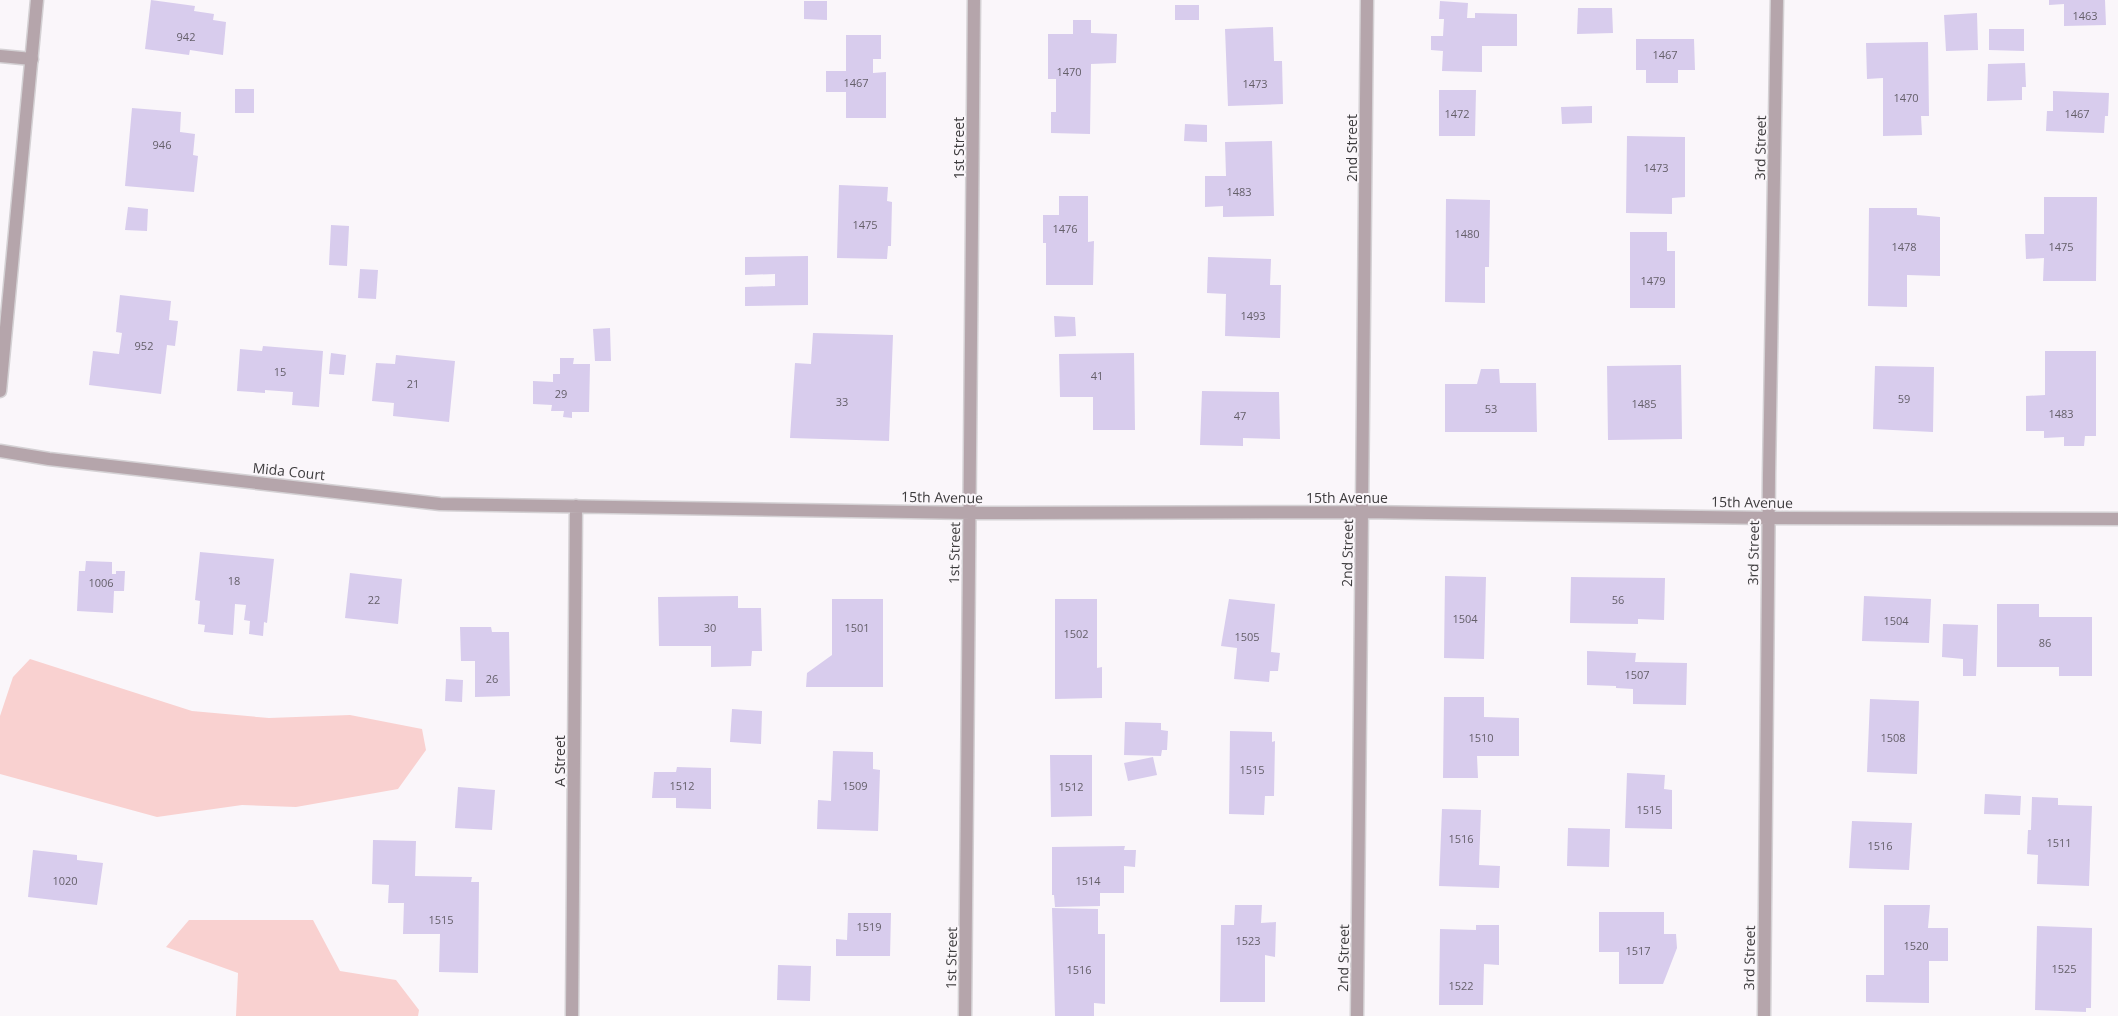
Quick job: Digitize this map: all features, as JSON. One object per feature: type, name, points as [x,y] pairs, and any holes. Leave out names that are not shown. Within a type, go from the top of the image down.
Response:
[{"type":"street","points":[[0,391],[37,0]]},
{"type":"street","name":"1st Street","points":[[965,1016],[974,0]]},
{"type":"street","name":"2nd Street","points":[[1357,1016],[1367,0]]},
{"type":"street","name":"3rd Street","points":[[1764,1016],[1777,0]]},
{"type":"street","points":[[0,56],[32,60]]},
{"type":"street","name":"Mida Court","points":[[0,451],[49,459],[440,504],[576,506]]},
{"type":"street","name":"15th Avenue","points":[[576,506],[970,513],[1363,512],[1769,518],[2118,519]]},
{"type":"street","name":"A Street","points":[[572,1016],[576,506]]},
{"type":"shaded area","points":[[30,659],[192,711],[269,718],[350,715],[422,729],[426,750],[398,789],[296,807],[242,805],[157,817],[0,774],[0,716],[13,677]]},
{"type":"shaded area","points":[[189,920],[313,920],[340,971],[396,980],[419,1010],[418,1016],[236,1016],[238,973],[166,947]]},
{"type":"building","points":[[151,0],[195,6],[194,11],[214,14],[213,20],[226,22],[223,55],[190,50],[189,55],[145,49]]},
{"type":"building","points":[[2049,0],[2105,0],[2106,25],[2064,26],[2064,4],[2049,5]]},
{"type":"building","points":[[804,1],[827,1],[827,20],[804,19]]},
{"type":"building","points":[[1440,1],[1468,3],[1467,18],[1475,18],[1475,13],[1517,14],[1517,46],[1482,46],[1482,72],[1442,71],[1443,51],[1431,50],[1431,36],[1443,36],[1444,19],[1439,19]]},
{"type":"building","points":[[1175,5],[1199,5],[1199,20],[1175,20]]},
{"type":"building","points":[[1578,8],[1612,8],[1613,33],[1577,34]]},
{"type":"building","points":[[1977,13],[1978,50],[1946,51],[1944,15]]},
{"type":"building","points":[[1073,20],[1091,20],[1091,33],[1117,34],[1116,63],[1091,64],[1090,134],[1051,133],[1051,112],[1056,112],[1056,79],[1048,79],[1048,34],[1073,34]]},
{"type":"building","points":[[1273,27],[1274,61],[1282,61],[1283,104],[1228,106],[1225,29]]},
{"type":"building","points":[[1989,29],[2024,29],[2024,51],[1989,50]]},
{"type":"building","points":[[846,35],[881,35],[881,59],[873,59],[873,73],[886,72],[886,118],[846,118],[846,92],[826,92],[826,71],[846,71]]},
{"type":"building","points":[[1636,39],[1694,39],[1695,70],[1678,70],[1678,83],[1646,83],[1646,70],[1636,70]]},
{"type":"building","points":[[1928,42],[1929,116],[1921,116],[1922,135],[1883,136],[1883,78],[1867,79],[1866,43]]},
{"type":"building","points":[[2025,63],[2026,87],[2022,87],[2022,100],[1987,101],[1988,64]]},
{"type":"building","points":[[235,89],[254,89],[254,113],[235,113]]},
{"type":"building","points":[[1439,90],[1476,90],[1475,136],[1439,136]]},
{"type":"building","points":[[2053,91],[2109,93],[2108,116],[2105,116],[2104,133],[2046,131],[2047,111],[2053,111]]},
{"type":"building","points":[[1592,106],[1592,123],[1562,124],[1561,107]]},
{"type":"building","points":[[132,108],[181,112],[180,132],[195,134],[193,155],[198,156],[194,192],[125,186]]},
{"type":"building","points":[[1185,124],[1207,125],[1207,142],[1184,141]]},
{"type":"building","points":[[1627,136],[1685,137],[1685,197],[1672,198],[1672,214],[1626,213]]},
{"type":"building","points":[[1272,141],[1274,216],[1223,217],[1223,206],[1205,207],[1205,176],[1226,176],[1225,142]]},
{"type":"building","points":[[839,185],[888,187],[887,201],[892,202],[891,246],[888,246],[887,259],[837,258]]},
{"type":"building","points":[[1059,196],[1088,196],[1088,242],[1094,241],[1093,285],[1046,285],[1046,243],[1043,243],[1043,215],[1059,215]]},
{"type":"building","points":[[2044,197],[2097,197],[2096,281],[2043,281],[2044,258],[2026,259],[2025,234],[2044,234]]},
{"type":"building","points":[[1446,199],[1490,200],[1489,267],[1485,267],[1485,303],[1445,302]]},
{"type":"building","points":[[128,207],[148,209],[147,231],[125,230]]},
{"type":"building","points":[[1869,208],[1917,208],[1917,215],[1940,217],[1940,276],[1907,275],[1907,307],[1868,306]]},
{"type":"building","points":[[331,225],[349,226],[347,266],[329,265]]},
{"type":"building","points":[[1630,232],[1667,232],[1667,251],[1675,251],[1675,308],[1630,308]]},
{"type":"building","points":[[808,256],[808,305],[745,306],[745,287],[775,286],[775,274],[745,275],[745,257]]},
{"type":"building","points":[[1208,257],[1271,259],[1270,285],[1281,285],[1280,338],[1225,336],[1226,294],[1207,293]]},
{"type":"building","points":[[360,269],[378,270],[376,299],[358,298]]},
{"type":"building","points":[[120,295],[171,301],[169,320],[178,321],[175,346],[167,345],[161,394],[89,385],[93,351],[119,354],[122,333],[116,332]]},
{"type":"building","points":[[1054,316],[1075,317],[1076,336],[1055,337]]},
{"type":"building","points":[[610,328],[611,361],[595,361],[593,329]]},
{"type":"building","points":[[813,333],[893,335],[889,441],[790,438],[795,363],[811,364]]},
{"type":"building","points":[[263,346],[323,351],[319,407],[292,405],[293,392],[237,391],[240,349],[262,351]]},
{"type":"building","points":[[2045,351],[2096,351],[2096,436],[2085,436],[2084,446],[2064,446],[2064,437],[2044,438],[2044,431],[2026,431],[2026,396],[2045,395]]},
{"type":"building","points":[[331,353],[346,355],[344,375],[329,374]]},
{"type":"building","points":[[1134,353],[1135,430],[1093,430],[1093,397],[1060,397],[1059,354]]},
{"type":"building","points":[[396,355],[455,361],[449,422],[393,416],[394,403],[372,401],[376,363],[395,364]]},
{"type":"building","points":[[560,358],[574,358],[573,364],[590,364],[589,412],[572,412],[572,418],[563,417],[564,411],[551,411],[552,405],[533,404],[533,381],[553,382],[553,374],[560,374]]},
{"type":"building","points":[[1681,365],[1682,439],[1608,440],[1607,366]]},
{"type":"building","points":[[1875,366],[1934,367],[1933,432],[1873,429]]},
{"type":"building","points":[[1481,369],[1499,369],[1500,383],[1536,383],[1537,432],[1445,432],[1445,384],[1477,384]]},
{"type":"building","points":[[1202,391],[1279,392],[1280,439],[1243,438],[1243,446],[1200,445]]},
{"type":"building","points":[[200,552],[274,559],[267,623],[264,622],[263,636],[249,634],[250,621],[244,620],[246,605],[235,604],[233,635],[204,632],[205,625],[198,624],[200,601],[195,600]]},
{"type":"building","points":[[86,561],[112,562],[112,574],[116,574],[116,571],[125,571],[124,591],[114,591],[113,613],[77,611],[79,571],[85,571]]},
{"type":"building","points":[[350,573],[402,579],[398,624],[345,618]]},
{"type":"building","points":[[1445,576],[1486,577],[1484,659],[1444,658]]},
{"type":"building","points":[[1571,577],[1665,578],[1664,620],[1638,619],[1638,624],[1570,623]]},
{"type":"building","points":[[738,596],[738,608],[761,608],[762,651],[752,651],[751,666],[711,667],[711,646],[659,646],[658,597]]},
{"type":"building","points":[[1864,596],[1931,599],[1929,643],[1862,641]]},
{"type":"building","points":[[832,599],[883,599],[883,687],[806,687],[807,673],[832,655]]},
{"type":"building","points":[[1055,599],[1097,599],[1097,668],[1102,667],[1102,698],[1055,699]]},
{"type":"building","points":[[1229,599],[1275,604],[1271,652],[1280,653],[1278,671],[1270,671],[1269,682],[1234,679],[1237,648],[1221,646]]},
{"type":"building","points":[[1997,604],[2039,604],[2039,617],[2092,617],[2092,676],[2059,676],[2059,667],[1997,667]]},
{"type":"building","points":[[1943,624],[1978,625],[1976,676],[1963,676],[1963,659],[1942,657]]},
{"type":"building","points":[[460,627],[491,627],[492,632],[509,632],[510,696],[475,697],[475,661],[461,661]]},
{"type":"building","points":[[1587,651],[1636,653],[1635,662],[1687,663],[1686,705],[1633,704],[1633,689],[1616,688],[1616,686],[1587,685]]},
{"type":"building","points":[[446,679],[463,680],[462,702],[445,701]]},
{"type":"building","points":[[1444,697],[1484,697],[1484,717],[1519,718],[1519,756],[1477,756],[1478,778],[1443,778]]},
{"type":"building","points":[[1870,699],[1919,701],[1917,774],[1867,772]]},
{"type":"building","points":[[732,709],[762,711],[761,744],[730,742]]},
{"type":"building","points":[[1125,722],[1161,723],[1161,730],[1168,731],[1167,750],[1162,750],[1161,756],[1124,755]]},
{"type":"building","points":[[1230,731],[1272,732],[1272,742],[1275,741],[1274,796],[1265,796],[1264,815],[1229,814]]},
{"type":"building","points":[[833,751],[873,752],[873,769],[880,770],[878,831],[817,829],[818,800],[831,801]]},
{"type":"building","points":[[1050,755],[1092,755],[1092,816],[1051,817]]},
{"type":"building","points":[[1153,757],[1157,775],[1128,781],[1124,763]]},
{"type":"building","points":[[677,767],[711,768],[711,809],[676,808],[676,798],[652,798],[654,772],[676,772]]},
{"type":"building","points":[[1627,773],[1665,775],[1664,789],[1672,790],[1672,829],[1625,828]]},
{"type":"building","points":[[458,787],[495,790],[492,830],[455,828]]},
{"type":"building","points":[[1985,794],[2021,796],[2020,815],[1984,814]]},
{"type":"building","points":[[2032,797],[2058,798],[2058,805],[2092,806],[2089,886],[2037,884],[2038,855],[2027,854],[2028,830],[2031,830]]},
{"type":"building","points":[[1442,809],[1481,810],[1479,865],[1500,866],[1499,888],[1439,886]]},
{"type":"building","points":[[1852,821],[1912,823],[1909,870],[1849,868]]},
{"type":"building","points":[[1568,828],[1610,829],[1609,867],[1567,866]]},
{"type":"building","points":[[373,840],[416,841],[415,876],[472,877],[471,882],[479,882],[478,973],[439,972],[440,934],[403,934],[404,903],[388,903],[389,885],[372,884]]},
{"type":"building","points":[[1125,846],[1124,850],[1136,850],[1135,867],[1124,866],[1124,893],[1100,893],[1100,906],[1055,907],[1054,895],[1052,895],[1052,847]]},
{"type":"building","points":[[33,850],[77,855],[77,860],[103,863],[97,905],[28,897]]},
{"type":"building","points":[[1235,905],[1262,905],[1261,923],[1276,922],[1275,957],[1265,955],[1265,1002],[1220,1002],[1221,925],[1234,925]]},
{"type":"building","points":[[1884,905],[1930,905],[1928,928],[1948,928],[1948,961],[1929,961],[1929,1003],[1866,1002],[1866,975],[1884,975]]},
{"type":"building","points":[[1052,908],[1098,909],[1098,934],[1105,934],[1105,1004],[1094,1003],[1094,1016],[1055,1016]]},
{"type":"building","points":[[1599,912],[1664,912],[1664,934],[1676,934],[1677,948],[1663,984],[1619,984],[1619,952],[1599,952]]},
{"type":"building","points":[[848,913],[891,913],[890,956],[836,956],[836,939],[847,940]]},
{"type":"building","points":[[1476,925],[1499,925],[1499,965],[1484,964],[1483,1005],[1439,1005],[1440,929],[1476,930]]},
{"type":"building","points":[[2037,926],[2092,928],[2091,1008],[2086,1008],[2086,1012],[2035,1010]]},
{"type":"building","points":[[778,965],[811,966],[810,1001],[777,1000]]}]
